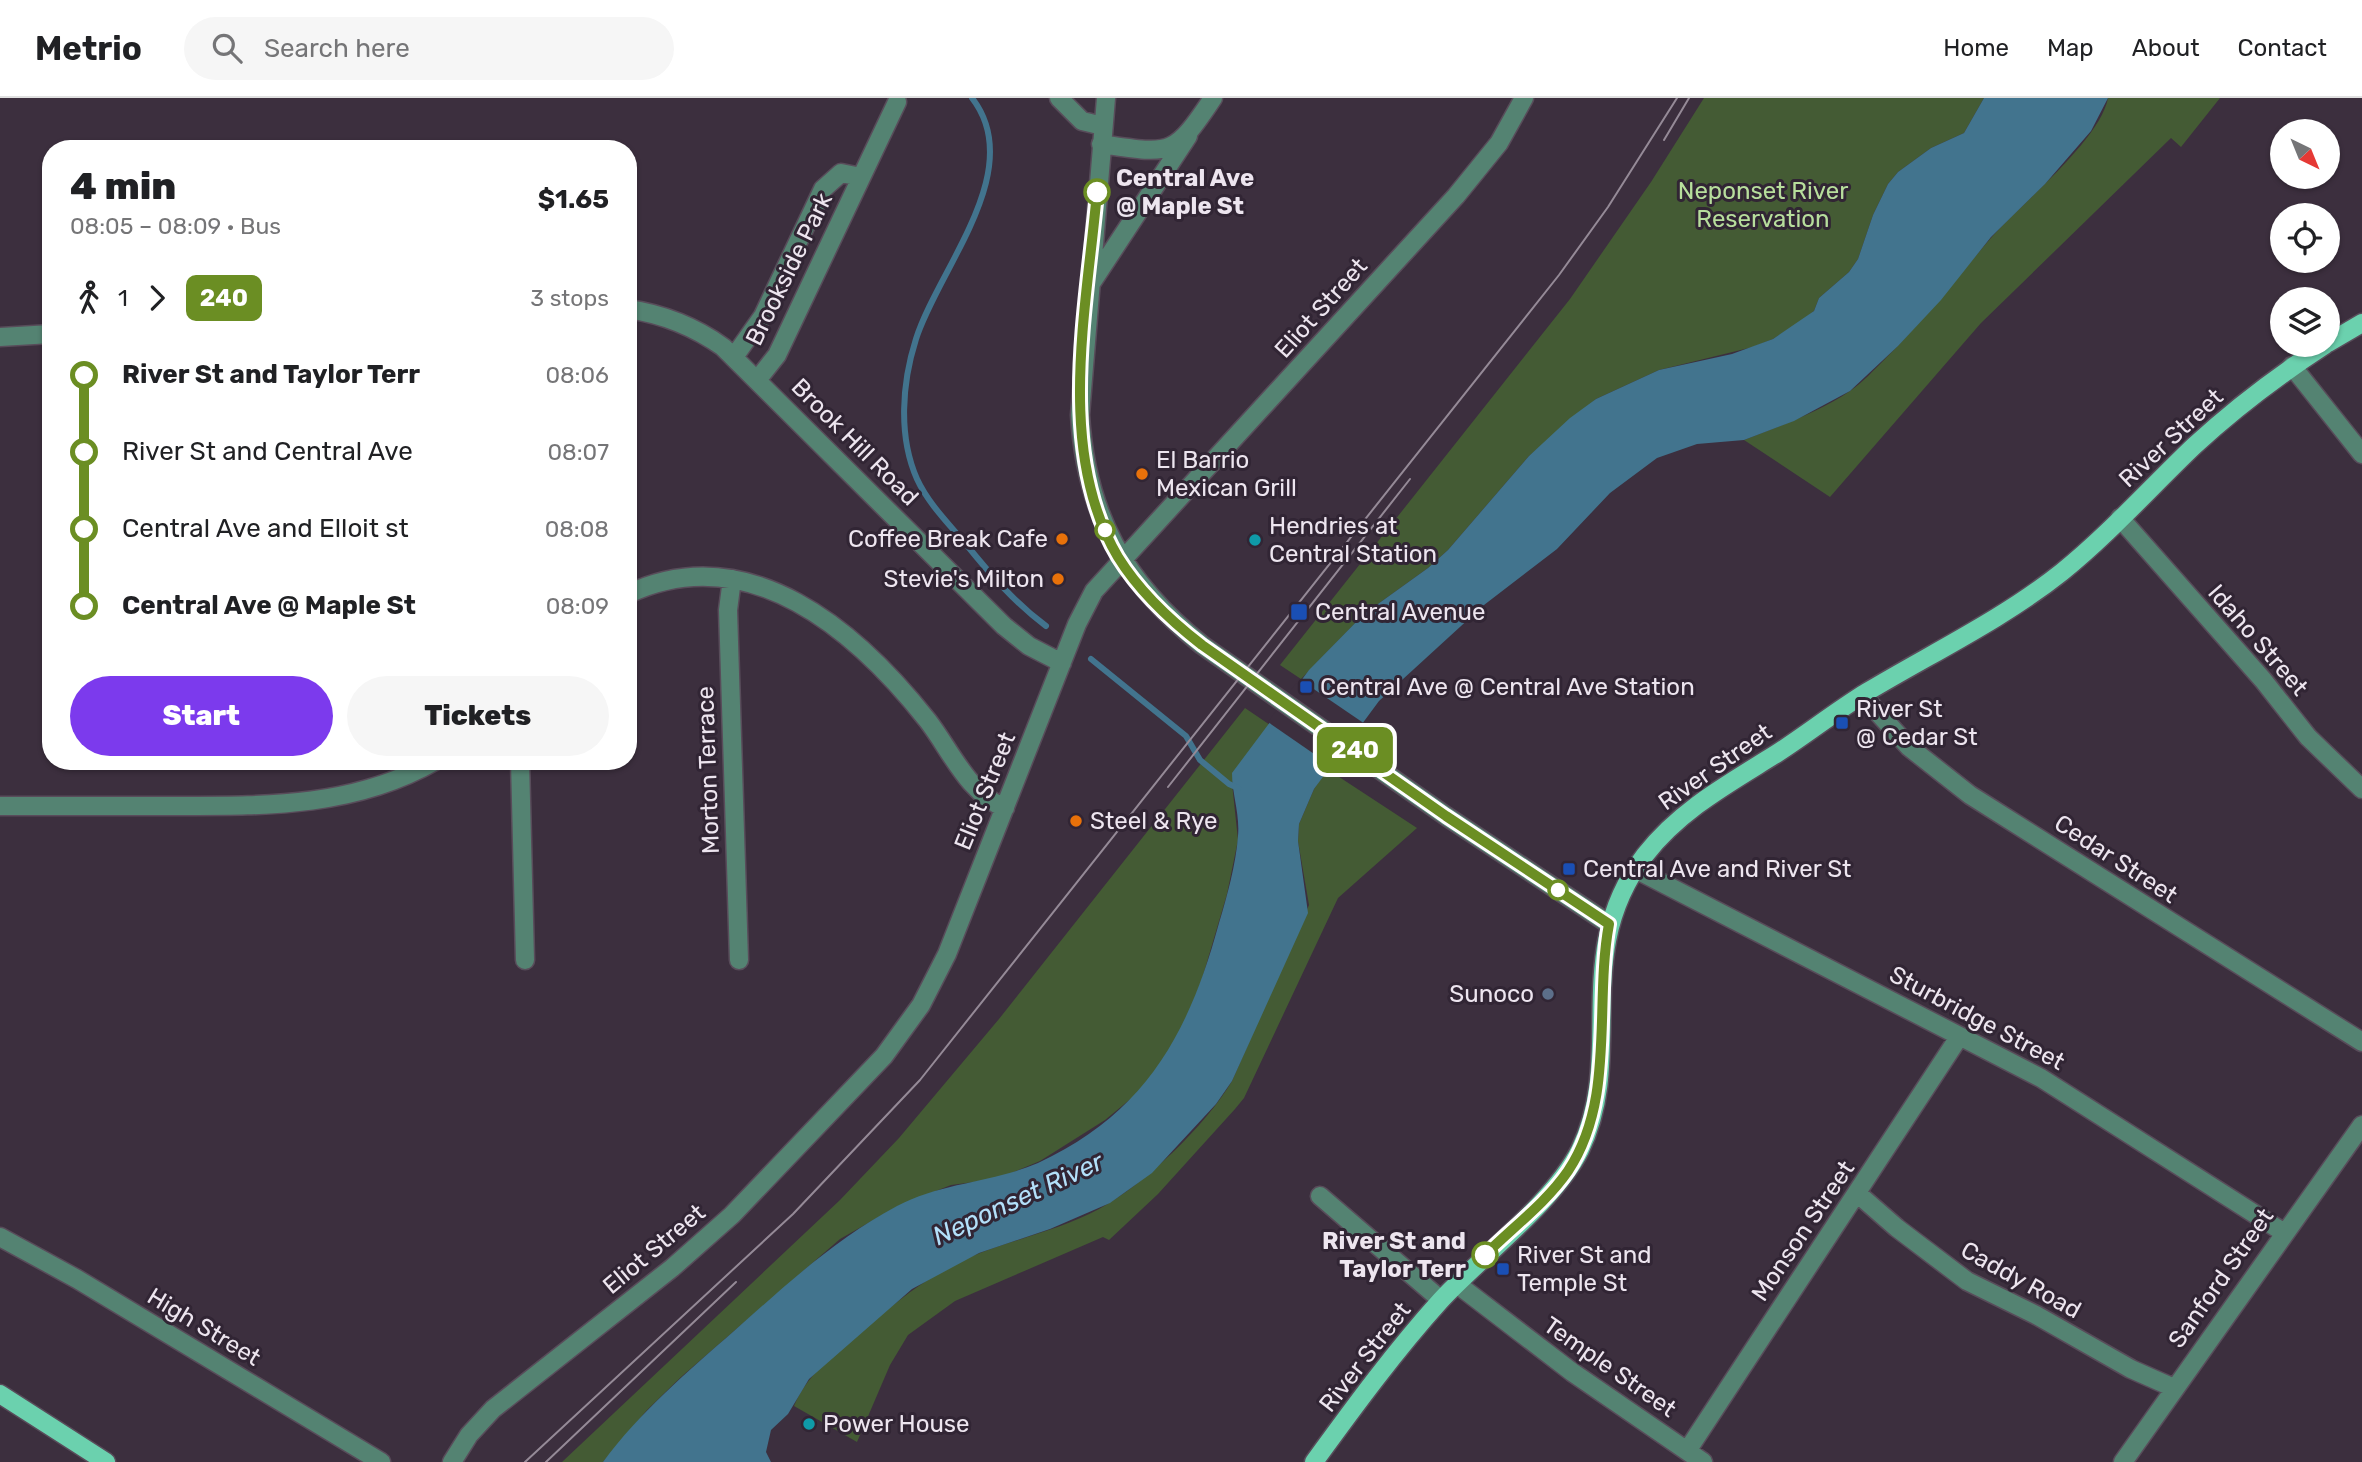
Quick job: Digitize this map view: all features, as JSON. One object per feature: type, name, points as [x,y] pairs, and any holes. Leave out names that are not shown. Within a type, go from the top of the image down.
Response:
[{"type":"main road","name":"River Street","points":[[2340,336],[2362,323]]},
{"type":"main road","name":"River Street","points":[[1321,1460],[1441,1300],[1559,1183],[1584,1140],[1597,1097],[1602,967],[1609,924],[1621,894],[1636,869],[1667,829],[1695,806],[1862,695],[2000,615],[2063,572],[2194,445],[2306,357]]},
{"type":"main road","points":[[0,1394],[106,1462]]},
{"type":"street","points":[[1059,98],[1082,121],[1102,135],[1160,151],[1174,146],[1188,136]]},
{"type":"street","points":[[1106,98],[1080,397],[1081,429],[1101,520],[1121,561],[1158,605],[1189,635],[1465,829],[1609,924]]},
{"type":"street","points":[[1089,287],[1213,98]]},
{"type":"street","name":"Eliot Street","points":[[452,1462],[470,1435],[493,1409],[713,1234],[877,1065],[911,1021],[940,971],[1087,602],[1121,561],[1456,197],[1499,143],[1524,98]]},
{"type":"street","name":"Brookside Park","points":[[758,379],[776,355],[897,102]]},
{"type":"street","name":"Brookside Park","points":[[734,357],[763,316],[823,189],[841,173],[861,177]]},
{"type":"street","name":"Brook Hill Road","points":[[637,311],[669,319],[698,331],[734,357],[1004,626],[1029,646],[1062,663]]},
{"type":"street","points":[[0,337],[42,335]]},
{"type":"street","points":[[2292,366],[2362,454]]},
{"type":"street","name":"Idaho Street","points":[[2120,518],[2263,680],[2308,737],[2362,789]]},
{"type":"street","points":[[637,591],[672,579],[703,576],[732,579],[779,592],[809,609],[843,635],[912,702],[977,790],[1005,808]]},
{"type":"street","name":"Morton Terrace","points":[[732,579],[728,610],[739,960]]},
{"type":"street","name":"Cedar Street","points":[[1862,695],[1909,747],[1970,794],[2362,1042]]},
{"type":"street","points":[[0,806],[289,805],[363,792],[418,770]]},
{"type":"street","points":[[520,770],[525,960]]},
{"type":"street","name":"Sturbridge Street","points":[[1636,869],[1866,985],[1959,1037],[2041,1078],[2284,1232]]},
{"type":"street","name":"Monson Street","points":[[1687,1451],[1959,1037]]},
{"type":"street","name":"Sanford Street","points":[[2123,1462],[2362,1125]]},
{"type":"street","name":"Caddy Road","points":[[1858,1194],[1907,1237],[1967,1280],[2036,1315],[2131,1369],[2174,1388]]},
{"type":"street","points":[[1320,1196],[1441,1300]]},
{"type":"street","name":"High Street","points":[[0,1237],[77,1279],[381,1462]]},
{"type":"street","name":"Temple Street","points":[[1457,1284],[1572,1372],[1703,1462]]},
{"type":"green space","name":"Neponset River Reservation","points":[[1704,98],[1984,98],[1964,133],[1931,148],[1898,172],[1888,184],[1873,215],[1858,259],[1849,272],[1819,298],[1814,311],[1773,339],[1753,347],[1659,370],[1596,399],[1529,456],[1448,550],[1428,568],[1364,614],[1301,679],[1280,665],[1570,299],[1651,182]]},
{"type":"green space","points":[[2108,98],[2220,98],[2181,147],[2171,138],[1981,323],[1830,497],[1744,440],[1825,406],[1868,376],[1913,330],[1990,239],[2075,153],[2102,115]]},
{"type":"green space","points":[[1245,708],[1270,725],[1232,783],[1238,840],[1227,894],[1202,979],[1188,1015],[1166,1057],[1139,1092],[1105,1120],[1040,1161],[997,1179],[951,1185],[898,1206],[840,1239],[681,1377],[647,1410],[603,1462],[562,1462],[840,1200],[899,1138],[999,1019]]},
{"type":"green space","points":[[1327,769],[1417,828],[1338,898],[1244,1098],[1235,1109],[1158,1194],[1109,1240],[1103,1237],[955,1301],[908,1335],[890,1365],[857,1442],[794,1406],[799,1395],[821,1367],[915,1289],[962,1260],[1099,1209],[1154,1169],[1207,1116],[1232,1081],[1309,905],[1298,841],[1299,824],[1314,789]]},
{"type":"water","name":"Neponset River","points":[[1984,98],[2108,98],[2091,131],[2045,184],[1991,237],[1941,300],[1898,346],[1850,391],[1794,421],[1744,440],[1697,444],[1657,458],[1610,493],[1557,549],[1484,605],[1379,701],[1314,789],[1299,824],[1298,841],[1308,913],[1232,1081],[1216,1104],[1152,1173],[1110,1203],[1050,1229],[979,1253],[912,1289],[809,1379],[788,1414],[771,1430],[766,1452],[771,1462],[603,1462],[632,1426],[682,1377],[792,1280],[853,1233],[914,1198],[1021,1170],[1038,1163],[1076,1143],[1108,1120],[1135,1094],[1158,1066],[1177,1034],[1207,963],[1228,891],[1237,847],[1238,820],[1232,773],[1309,670],[1364,614],[1428,568],[1448,550],[1529,456],[1570,418],[1596,399],[1659,370],[1732,354],[1773,339],[1814,311],[1819,298],[1849,272],[1858,259],[1873,215],[1888,184],[1898,172],[1931,148],[1964,133]]},
{"type":"pier","points":[[1299,679],[1365,724],[1333,767],[1268,722]]},
{"type":"waterway","points":[[972,98],[987,126],[990,156],[985,187],[973,219],[916,339],[905,391],[907,445],[917,479],[933,505],[1003,587],[1046,626]]},
{"type":"waterway","points":[[1091,659],[1186,736],[1200,760],[1229,784],[1238,788]]},
{"type":"tram line","points":[[525,1462],[793,1214],[920,1080],[1559,275],[1608,207],[1677,98]]},
{"type":"tram line","points":[[1664,140],[1689,98]]},
{"type":"tram line","points":[[1168,787],[1410,479]]},
{"type":"tram line","points":[[546,1462],[736,1282]]},
{"type":"bus line","name":"240","points":[[1097,192],[1082,360],[1081,429],[1086,465],[1101,520],[1121,561],[1168,615],[1202,645],[1446,816],[1609,924],[1602,967],[1597,1097],[1588,1131],[1574,1161],[1559,1183],[1485,1255]]},
{"type":"place","name":"Central Ave @ Maple St","points":[[1097,192]]},
{"type":"place","name":"El Barrio Mexican Grill","points":[[1142,474]]},
{"type":"place","name":"Coffee Break Cafe","points":[[1062,539]]},
{"type":"place","name":"Hendries at Central Station","points":[[1255,540]]},
{"type":"place","name":"Stevie's Milton","points":[[1058,579]]},
{"type":"place","name":"Central Avenue","points":[[1299,612]]},
{"type":"place","name":"Central Ave @ Central Ave Station","points":[[1306,687]]},
{"type":"place","name":"River St @ Cedar St","points":[[1842,723]]},
{"type":"place","name":"Steel & Rye","points":[[1076,821]]},
{"type":"place","name":"Central Ave and River St","points":[[1569,869]]},
{"type":"place","name":"Sunoco","points":[[1548,994]]},
{"type":"place","name":"River St and Taylor Terr","points":[[1485,1255]]},
{"type":"place","name":"River St and Temple St","points":[[1503,1269]]},
{"type":"place","name":"Power House","points":[[809,1424]]}]
